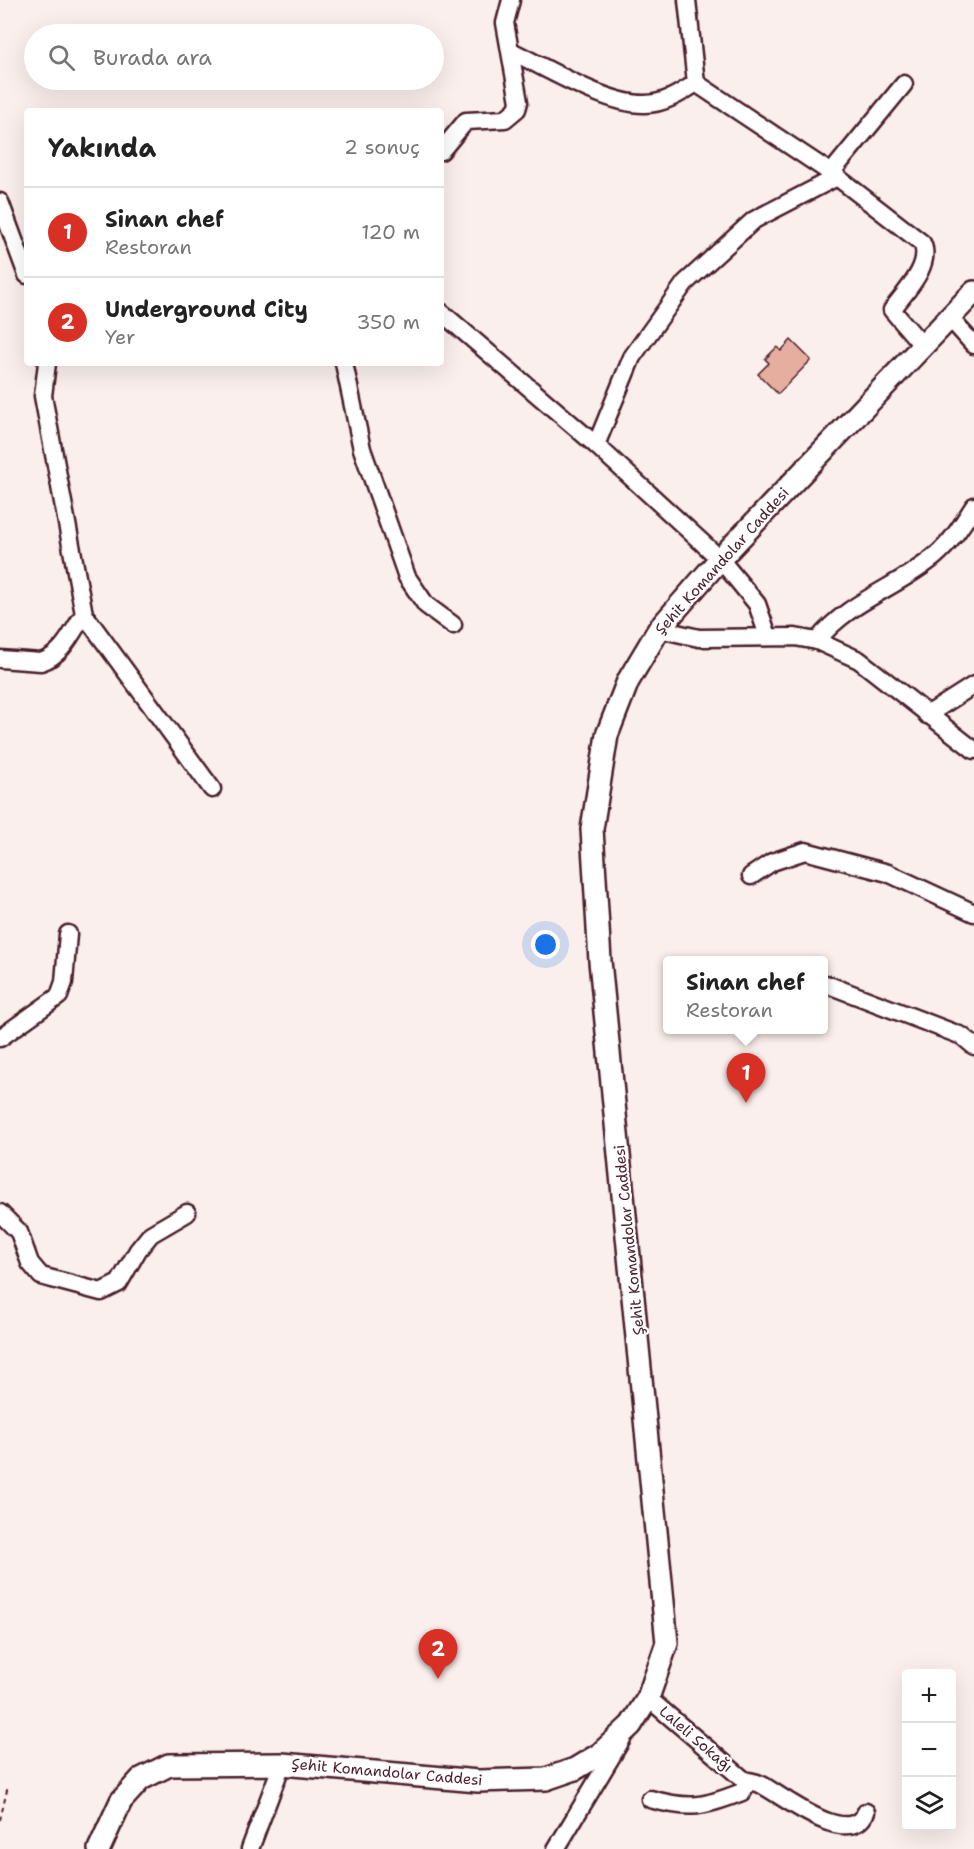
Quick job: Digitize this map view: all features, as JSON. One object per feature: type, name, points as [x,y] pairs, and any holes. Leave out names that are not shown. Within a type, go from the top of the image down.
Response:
[{"type":"main road","name":"Şehit Komandolar Caddesi","points":[[99,1849],[121,1801],[141,1779],[169,1765],[282,1764],[478,1781],[546,1779],[575,1769],[600,1754],[631,1725],[648,1698],[667,1642],[600,961],[592,830],[607,735],[628,681],[659,629],[720,559],[974,292]]},
{"type":"street","points":[[444,148],[466,122],[505,119],[517,109],[520,94],[505,23],[511,0]]},
{"type":"street","points":[[687,0],[696,83]]},
{"type":"street","points":[[511,51],[619,102],[647,104],[673,98],[696,83]]},
{"type":"street","points":[[696,83],[834,175],[922,243],[925,249],[924,262],[892,310],[922,345]]},
{"type":"street","points":[[596,445],[632,357],[685,283],[754,220],[834,175],[904,84]]},
{"type":"street","points":[[0,202],[24,267]]},
{"type":"street","points":[[444,315],[596,445],[720,559],[757,604],[768,636]]},
{"type":"street","points":[[950,318],[974,345]]},
{"type":"street","points":[[47,366],[44,396],[84,614],[212,789]]},
{"type":"street","points":[[345,366],[362,450],[407,577],[426,605],[453,625]]},
{"type":"street","points":[[817,641],[843,614],[935,556],[953,538],[974,506]]},
{"type":"street","points":[[1,657],[41,662],[48,660],[61,649],[84,614]]},
{"type":"street","points":[[659,629],[699,638],[768,636],[817,641],[859,660],[974,750]]},
{"type":"street","points":[[927,715],[974,685]]},
{"type":"street","points":[[751,876],[772,862],[805,851],[888,873],[974,913]]},
{"type":"street","points":[[0,1038],[59,996],[64,982],[68,934]]},
{"type":"street","points":[[828,985],[962,1036],[974,1046]]},
{"type":"street","points":[[0,1213],[19,1232],[30,1263],[41,1276],[101,1292],[119,1284],[138,1250],[151,1234],[187,1213]]},
{"type":"street","name":"Laleli Sokağı","points":[[648,1698],[744,1780],[762,1785],[814,1827],[834,1835],[853,1833],[860,1828],[866,1812]]},
{"type":"street","points":[[556,1849],[631,1725]]},
{"type":"street","points":[[250,1849],[282,1764]]},
{"type":"street","points":[[650,1799],[679,1807],[709,1805],[742,1792],[746,1785],[744,1780]]},
{"type":"path","points":[[0,1820],[8,1786]]},
{"type":"building","points":[[791,340],[811,360],[778,394],[758,374],[769,363],[765,359],[777,347],[781,351]]},
{"type":"place","name":"Sinan chef","points":[[746,1103]]},
{"type":"place","name":"Underground City","points":[[438,1679]]}]
